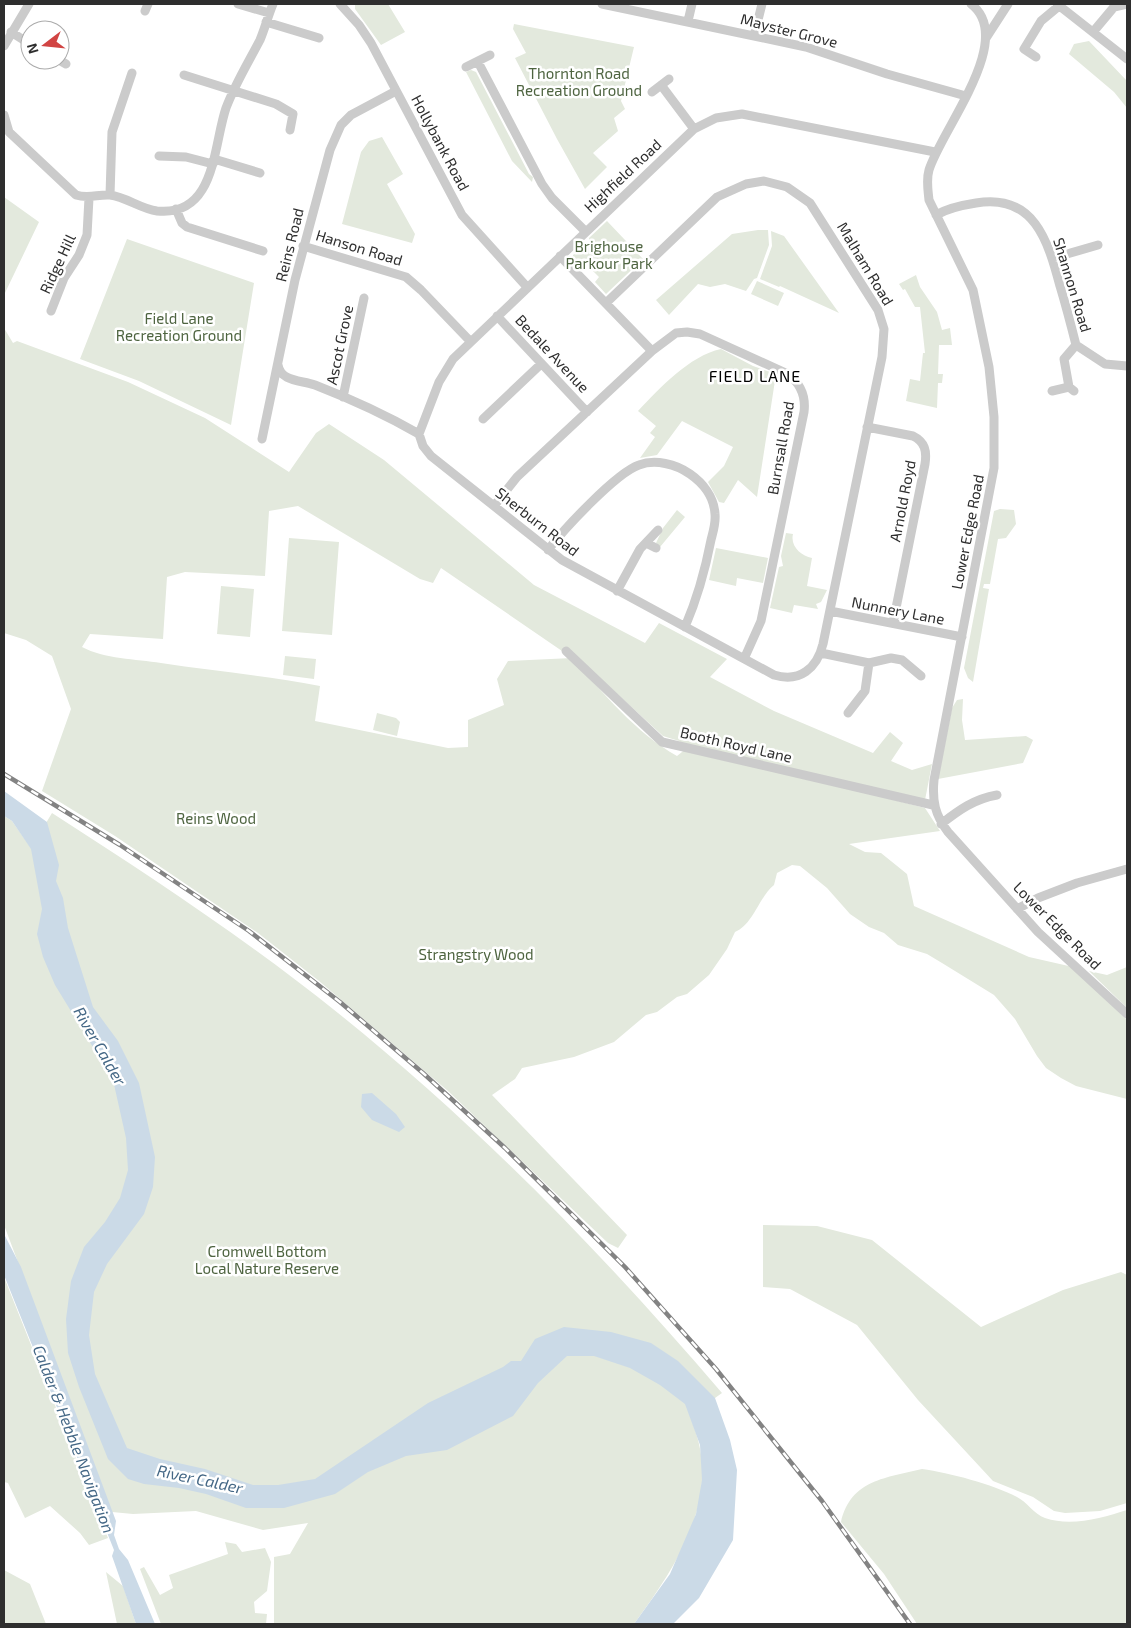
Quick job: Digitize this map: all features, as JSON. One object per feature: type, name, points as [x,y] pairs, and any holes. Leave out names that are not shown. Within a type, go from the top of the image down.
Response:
[{"type":"street","points":[[4,46],[29,4]]},
{"type":"street","points":[[238,4],[269,13]]},
{"type":"street","points":[[4,115],[10,134],[71,191],[89,198],[110,195],[146,209],[163,211],[176,209],[200,194],[208,182],[220,129],[234,89],[273,4]]},
{"type":"street","name":"Mayster Grove","points":[[602,4],[806,47],[887,74],[966,96]]},
{"type":"street","points":[[688,22],[692,4]]},
{"type":"street","points":[[754,36],[762,4]]},
{"type":"street","points":[[971,4],[984,22],[986,38]]},
{"type":"street","points":[[986,38],[1008,4]]},
{"type":"street","points":[[1093,32],[1114,7],[1127,4]]},
{"type":"street","name":"Hollybank Road","points":[[344,5],[371,43],[462,215],[526,287]]},
{"type":"street","points":[[1036,57],[1024,49],[1041,21],[1058,5],[1127,59]]},
{"type":"street","points":[[266,22],[320,38]]},
{"type":"street","points":[[12,32],[20,37]]},
{"type":"street","name":"Lower Edge Road","points":[[986,38],[980,64],[966,96],[935,152],[929,171],[927,189],[936,215],[973,290],[988,367],[994,417],[994,468],[934,780],[934,805],[941,824],[1038,932],[1127,1014]]},
{"type":"street","points":[[466,67],[490,55]]},
{"type":"street","points":[[478,62],[542,184],[552,198],[585,231]]},
{"type":"street","points":[[110,195],[112,132],[132,72]]},
{"type":"street","points":[[184,75],[234,89],[276,104],[293,114],[290,130]]},
{"type":"street","points":[[652,92],[669,79]]},
{"type":"street","points":[[661,85],[694,129]]},
{"type":"street","name":"Reins Road","points":[[262,439],[303,246],[330,150],[341,125],[356,112],[396,91]]},
{"type":"street","name":"Highfield Road","points":[[419,434],[443,372],[470,341],[694,129],[716,118],[742,114],[935,152]]},
{"type":"street","points":[[158,156],[214,161],[260,173]]},
{"type":"street","name":"Malham Road","points":[[606,303],[724,193],[755,182],[787,187],[803,196],[814,208],[872,299],[882,319],[884,342],[821,653]]},
{"type":"street","name":"Ridge Hill","points":[[51,311],[64,278],[84,242],[89,198]]},
{"type":"street","name":"Shannon Road","points":[[936,215],[978,202],[1000,202],[1016,206],[1035,222],[1044,236],[1053,258],[1076,345]]},
{"type":"street","points":[[176,209],[182,223],[188,227],[263,251]]},
{"type":"street","points":[[1053,258],[1098,245]]},
{"type":"street","name":"Hanson Road","points":[[303,246],[406,277],[470,341]]},
{"type":"street","points":[[560,256],[652,351]]},
{"type":"street","name":"Ascot Grove","points":[[343,397],[364,298]]},
{"type":"street","name":"Bedale Avenue","points":[[496,316],[587,412]]},
{"type":"street","name":"Burnsall Road","points":[[494,506],[517,477],[652,351],[676,333],[700,334],[788,374],[797,381],[805,402],[798,446],[761,621],[744,659]]},
{"type":"street","points":[[1052,391],[1072,389],[1064,359],[1076,345],[1105,364],[1127,366]]},
{"type":"street","points":[[482,419],[541,364]]},
{"type":"street","points":[[278,365],[280,372],[285,377],[309,383],[388,416],[419,434]]},
{"type":"street","name":"Arnold Royd","points":[[867,427],[913,436],[920,440],[926,450],[925,464],[893,623]]},
{"type":"street","name":"Sherburn Road","points":[[419,434],[423,446],[431,456],[548,550],[574,568],[774,675],[790,677],[810,670],[821,653]]},
{"type":"street","points":[[548,550],[565,527],[629,470],[651,463],[669,464],[685,470],[705,488],[713,505],[715,520],[699,595],[685,627]]},
{"type":"street","points":[[617,591],[640,549],[658,530]]},
{"type":"street","points":[[646,542],[656,548]]},
{"type":"street","name":"Nunnery Lane","points":[[830,612],[962,637]]},
{"type":"street","name":"Booth Royd Lane","points":[[566,651],[662,742],[934,805]]},
{"type":"street","points":[[821,653],[869,663],[891,658],[902,660],[921,676]]},
{"type":"street","points":[[848,713],[865,690],[869,663]]},
{"type":"street","points":[[941,824],[974,801],[997,795]]},
{"type":"street","points":[[1017,908],[1077,883],[1127,869]]},
{"type":"green space","points":[[355,4],[388,4],[405,32],[381,45],[355,9]]},
{"type":"green space","name":"Thornton Road Recreation Ground","points":[[514,24],[634,47],[621,101],[625,109],[614,118],[618,131],[593,153],[607,167],[585,189],[515,58],[526,53],[513,29]]},
{"type":"green space","points":[[1089,41],[1127,81],[1127,108],[1114,92],[1069,54],[1074,44]]},
{"type":"green space","points":[[471,70],[476,72],[529,174],[533,177],[532,182],[512,161],[466,72]]},
{"type":"green space","points":[[382,137],[403,174],[387,184],[415,234],[412,243],[342,224],[361,152],[369,141]]},
{"type":"green space","points":[[4,197],[39,222],[4,295]]},
{"type":"green space","name":"Brighouse Parkour Park","points":[[607,221],[643,259],[606,294],[595,282],[599,277],[584,262],[580,266],[573,258],[573,255],[589,242],[589,238]]},
{"type":"green space","points":[[768,230],[769,245],[757,278],[754,279],[746,291],[725,284],[710,287],[698,284],[669,315],[656,300],[732,234]]},
{"type":"green space","points":[[771,231],[784,236],[839,313],[760,279],[772,246]]},
{"type":"green space","name":"Field Lane Recreation Ground","points":[[127,239],[254,283],[231,425],[139,381],[80,359]]},
{"type":"green space","points":[[916,275],[920,287],[937,312],[942,330],[950,328],[952,345],[939,345],[938,374],[943,374],[942,383],[938,383],[937,408],[906,401],[910,379],[920,381],[923,353],[925,353],[920,307],[915,307],[905,289],[903,290],[899,284]]},
{"type":"green space","points":[[757,281],[784,293],[778,306],[751,294]]},
{"type":"green space","points":[[4,328],[13,343],[17,341],[128,382],[205,418],[289,472],[316,433],[329,424],[384,460],[534,585],[645,643],[659,623],[727,659],[710,677],[774,711],[873,753],[890,732],[903,743],[891,761],[912,770],[932,764],[925,800],[816,775],[816,778],[824,782],[925,808],[940,831],[849,844],[865,852],[881,853],[907,874],[914,906],[1029,957],[1073,967],[1127,1020],[1127,1099],[1076,1086],[1046,1068],[1015,1019],[994,995],[927,954],[898,945],[884,933],[869,927],[850,914],[827,888],[800,866],[792,865],[777,873],[774,885],[764,896],[747,923],[735,932],[727,949],[709,975],[687,994],[677,997],[657,1012],[646,1015],[614,1042],[574,1057],[522,1068],[515,1079],[492,1095],[627,1235],[618,1248],[608,1243],[448,1091],[319,981],[258,933],[115,836],[42,791],[71,709],[52,656],[26,640],[4,633]],"holes":[[[298,506],[420,579],[433,583],[441,568],[562,651],[576,656],[663,736],[679,741],[687,748],[677,756],[662,747],[634,724],[572,658],[508,661],[497,679],[504,705],[468,720],[468,747],[448,748],[315,721],[320,686],[261,676],[120,658],[100,654],[82,647],[90,634],[163,639],[167,577],[185,572],[265,576],[269,511]]]},
{"type":"green space","points":[[721,349],[753,366],[776,374],[757,497],[738,480],[724,503],[719,502],[708,482],[724,466],[733,447],[682,421],[657,455],[640,458],[655,437],[650,433],[656,426],[638,411],[665,383],[686,366],[698,358]]},
{"type":"green space","points":[[1000,509],[1014,510],[1016,524],[1006,538],[998,539],[990,584],[984,584],[983,588],[989,589],[973,682],[968,678],[964,668],[994,511]]},
{"type":"green space","points":[[677,510],[685,517],[660,547],[656,543],[663,528]]},
{"type":"green space","points":[[786,533],[793,534],[793,543],[797,550],[812,558],[807,586],[827,590],[821,602],[816,604],[818,609],[794,605],[792,613],[770,608],[779,567],[783,566],[781,556]]},
{"type":"green space","points":[[289,538],[339,542],[332,635],[282,631]]},
{"type":"green space","points":[[716,548],[768,558],[763,583],[737,578],[736,586],[709,580]]},
{"type":"green space","points":[[221,586],[254,589],[250,637],[217,634]]},
{"type":"green space","points":[[285,656],[316,659],[314,679],[283,675]]},
{"type":"green space","points":[[963,699],[962,720],[965,740],[1026,736],[1033,740],[1023,763],[938,779],[952,708],[957,700]]},
{"type":"green space","points":[[377,713],[396,718],[400,722],[397,736],[373,730]]},
{"type":"green space","name":"Cromwell Bottom Local Nature Reserve","points":[[52,813],[233,934],[304,986],[390,1056],[491,1147],[539,1194],[678,1342],[722,1393],[715,1398],[686,1404],[699,1444],[702,1469],[701,1493],[695,1517],[675,1562],[634,1624],[274,1624],[274,1557],[290,1554],[308,1523],[263,1530],[196,1511],[133,1514],[112,1512],[4,1225],[4,816],[12,821],[31,848]]},
{"type":"green space","points":[[1127,967],[1127,1008],[1089,971],[1107,975]]},
{"type":"green space","points":[[763,1225],[817,1226],[872,1240],[981,1327],[1063,1290],[1121,1272],[1127,1275],[1127,1503],[1100,1511],[1065,1513],[1054,1511],[1033,1497],[993,1481],[918,1400],[857,1325],[790,1289],[763,1287]]},
{"type":"green space","points":[[4,1277],[108,1538],[89,1545],[80,1533],[50,1506],[25,1518],[8,1483],[4,1482]]},
{"type":"green space","points":[[922,1469],[958,1476],[1007,1492],[1021,1499],[1041,1516],[1055,1521],[1076,1522],[1127,1510],[1127,1624],[917,1624],[884,1574],[841,1522],[846,1508],[853,1497],[862,1489],[884,1478]]},
{"type":"green space","points":[[225,1542],[236,1544],[242,1552],[265,1548],[271,1562],[267,1591],[254,1602],[255,1613],[267,1614],[266,1624],[161,1624],[140,1569],[144,1567],[160,1595],[173,1588],[169,1575],[228,1554]]},
{"type":"green space","points":[[4,1570],[30,1584],[46,1624],[5,1624]]},
{"type":"green space","points":[[106,1572],[123,1586],[136,1624],[117,1624]]},
{"type":"water","name":"River Calder","points":[[4,791],[47,822],[59,865],[56,881],[63,898],[68,928],[93,1007],[118,1041],[139,1083],[155,1157],[153,1187],[144,1214],[107,1264],[94,1292],[89,1335],[95,1374],[127,1448],[160,1459],[205,1469],[253,1485],[278,1485],[315,1479],[428,1403],[503,1367],[511,1361],[521,1361],[535,1339],[564,1327],[611,1332],[651,1343],[678,1361],[715,1398],[730,1440],[737,1470],[733,1540],[699,1598],[673,1624],[634,1624],[670,1574],[696,1514],[702,1480],[700,1445],[685,1404],[660,1385],[630,1368],[594,1356],[567,1356],[538,1383],[513,1416],[447,1450],[406,1456],[368,1472],[335,1494],[284,1508],[246,1508],[206,1494],[179,1488],[144,1484],[128,1479],[108,1459],[79,1387],[68,1353],[66,1319],[71,1281],[84,1247],[105,1222],[120,1198],[128,1170],[126,1138],[113,1080],[55,985],[43,957],[37,934],[42,909],[31,849],[12,821],[4,816]]},
{"type":"water","points":[[372,1093],[396,1114],[405,1127],[399,1132],[372,1120],[361,1107],[362,1094]]},
{"type":"water","name":"Calder & Hebble Navigation","points":[[4,1234],[21,1267],[116,1521],[114,1535],[119,1549],[128,1560],[155,1624],[136,1624],[112,1556],[114,1550],[4,1275]]},
{"type":"railway","points":[[4,774],[120,845],[249,931],[340,1002],[423,1073],[505,1148],[625,1267],[716,1369],[822,1501],[910,1624]]},
{"type":"district","name":"FIELD LANE","points":[[755,376]]},
{"type":"park label","name":"Reins Wood","points":[[216,819]]},
{"type":"park label","name":"Strangstry Wood","points":[[476,955]]}]
